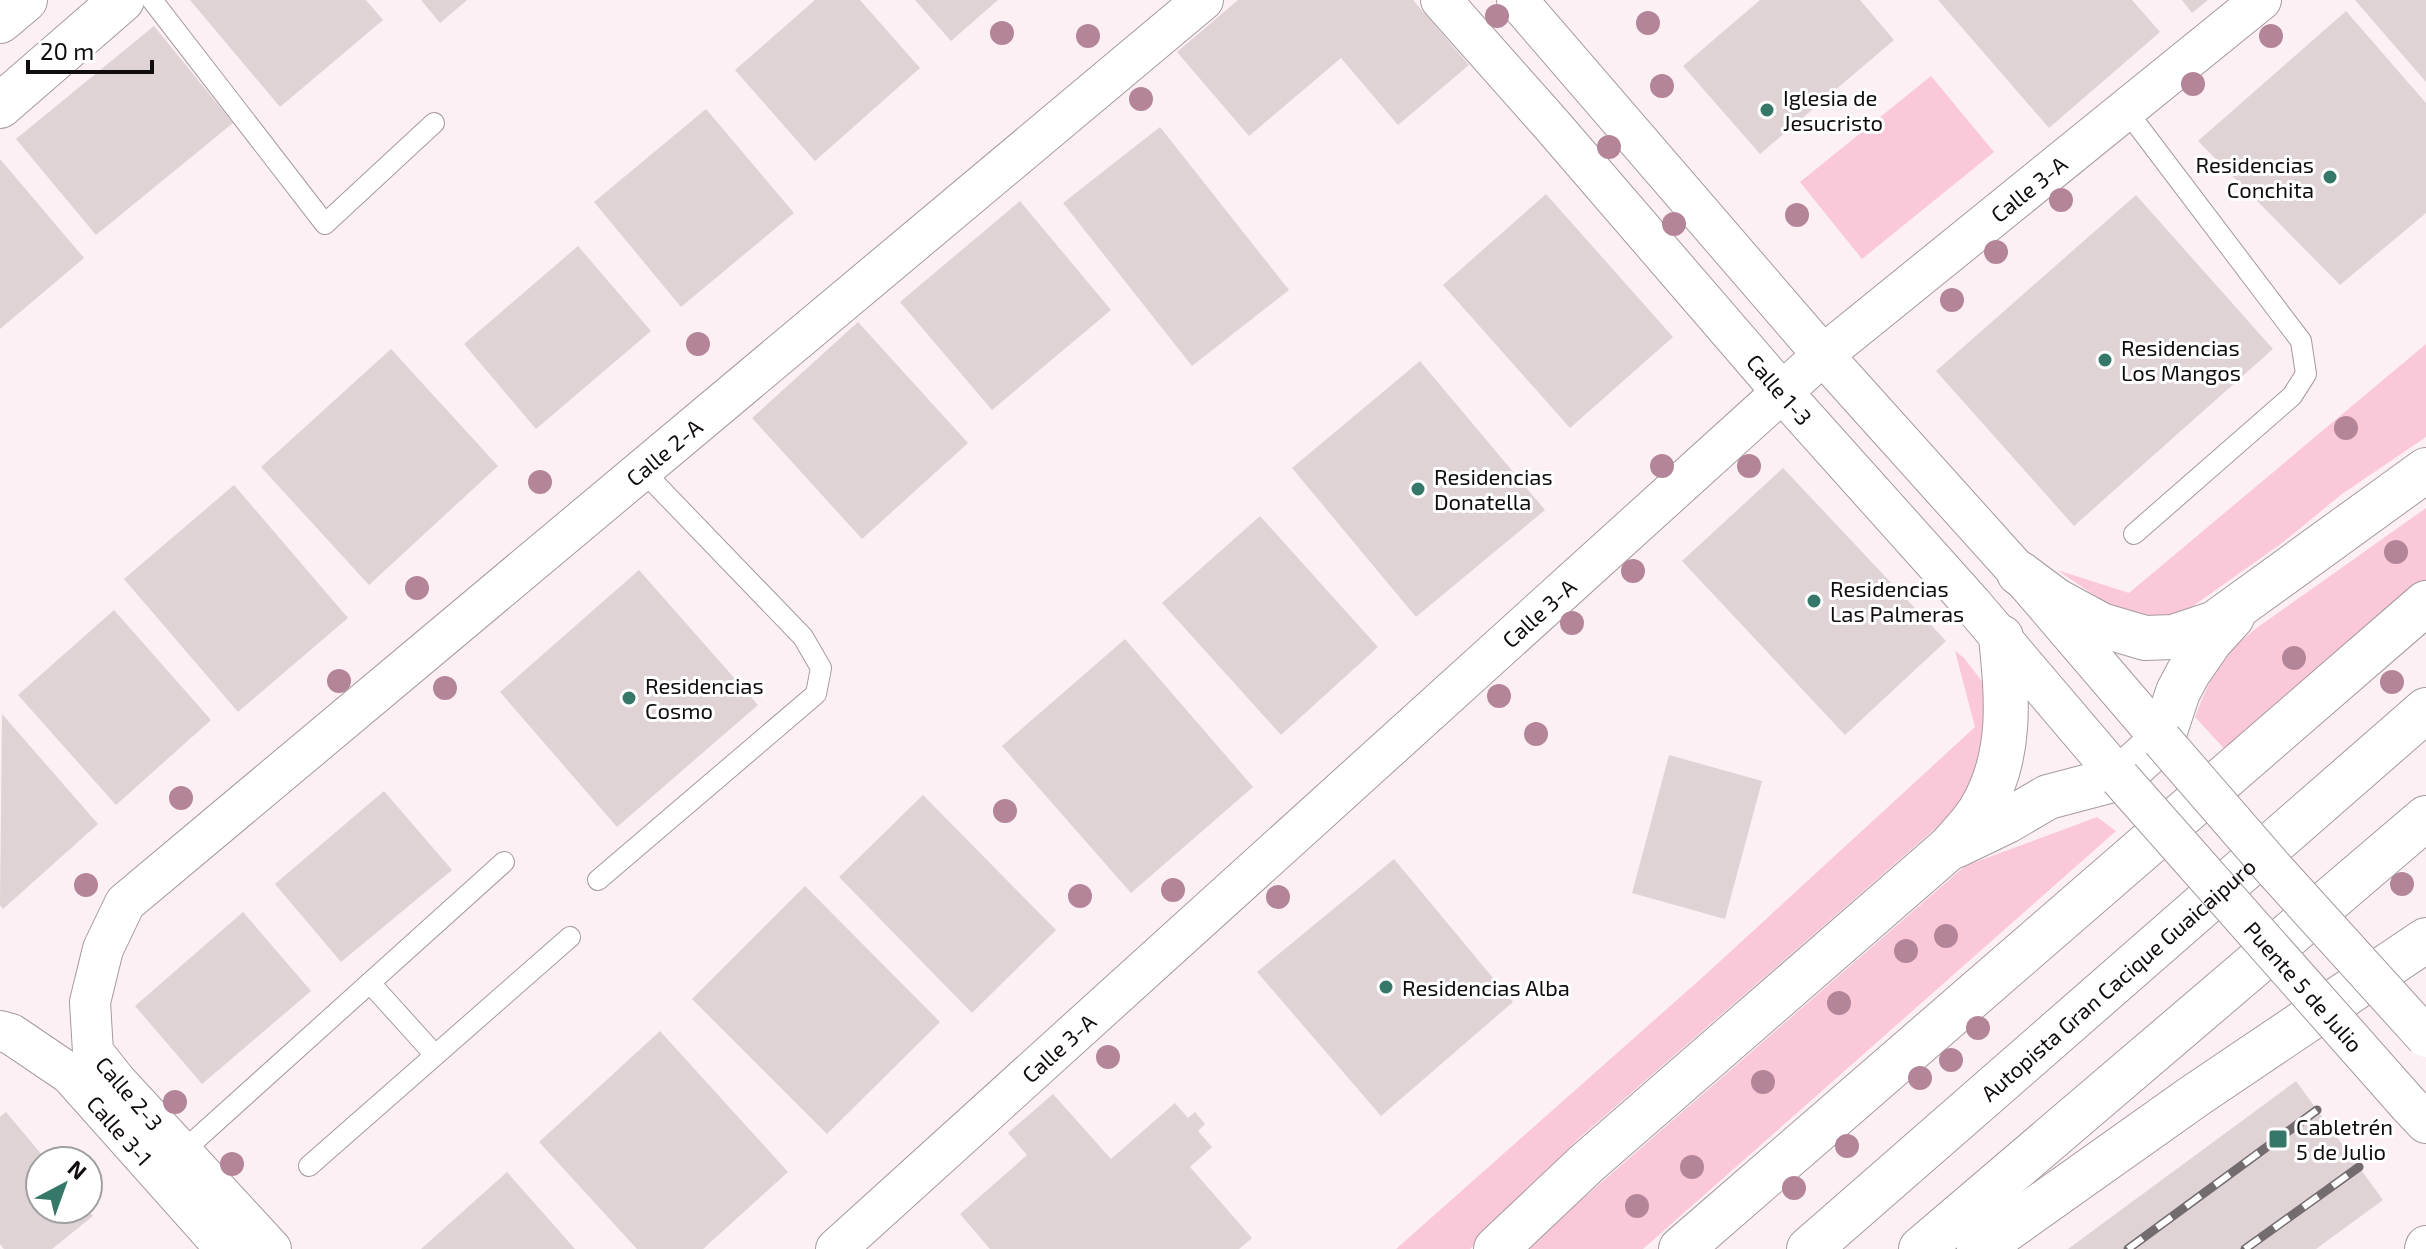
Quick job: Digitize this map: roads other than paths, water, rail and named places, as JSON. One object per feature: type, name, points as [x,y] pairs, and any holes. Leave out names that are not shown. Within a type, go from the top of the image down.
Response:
[{"type":"main road","points":[[0,21],[25,0]]},
{"type":"main road","points":[[0,106],[122,0]]},
{"type":"main road","points":[[2019,573],[2055,600],[2101,625],[2145,638],[2173,637],[2215,623],[2243,605],[2426,470]]},
{"type":"main road","points":[[1681,1249],[2426,603]]},
{"type":"main road","points":[[1949,848],[2007,821],[2048,797],[2120,778],[2162,740],[2178,692],[2188,673],[2210,641],[2243,605]]},
{"type":"main road","points":[[1496,1249],[1587,1163],[1949,848],[1981,810],[2006,735],[2001,637]]},
{"type":"main road","name":"Autopista Gran Cacique Guaicaipuro","points":[[1809,1249],[2426,710]]},
{"type":"main road","points":[[1921,1249],[2426,818]]},
{"type":"main road","points":[[1979,1249],[2196,1095],[2426,940]]},
{"type":"street","name":"Calle 2-A","points":[[125,903],[1203,0]]},
{"type":"street","name":"Calle 1-3","points":[[1441,0],[1782,392],[2001,637],[2120,778]]},
{"type":"street","points":[[1517,0],[1823,355],[2019,573],[2273,868],[2426,1037]]},
{"type":"street","name":"Calle 3-A","points":[[836,1249],[1823,355],[2261,0]]},
{"type":"street","name":"Puente 5 de Julio","points":[[2120,778],[2418,1114]]},
{"type":"street","name":"Calle 2-3","points":[[125,903],[103,949],[90,1002],[93,1052],[271,1249]]},
{"type":"street","name":"Calle 3-1","points":[[0,1031],[11,1034],[70,1074],[226,1249]]},
{"type":"lane","points":[[152,0],[325,224],[434,123]]},
{"type":"lane","points":[[2126,110],[2301,341],[2306,374],[2292,396],[2134,534]]},
{"type":"lane","points":[[598,880],[816,694],[821,668],[803,637],[642,470]]},
{"type":"lane","points":[[182,1152],[504,862]]},
{"type":"lane","points":[[309,1166],[570,937]]},
{"type":"lane","points":[[370,983],[435,1055]]},
{"type":"railway","points":[[2128,1249],[2317,1110]]},
{"type":"railway","points":[[2245,1249],[2359,1167]]},
{"type":"place","name":"Iglesia de Jesucristo","points":[[1767,110]]},
{"type":"place","name":"Residencias Conchita","points":[[2330,177]]},
{"type":"place","name":"Residencias Los Mangos","points":[[2105,360]]},
{"type":"place","name":"Residencias Donatella","points":[[1418,489]]},
{"type":"place","name":"Residencias Las Palmeras","points":[[1814,601]]},
{"type":"place","name":"Residencias Cosmo","points":[[629,698]]},
{"type":"place","name":"Residencias Alba","points":[[1386,987]]},
{"type":"place","name":"Cabletrén 5 de Julio","points":[[2278,1139]]}]
